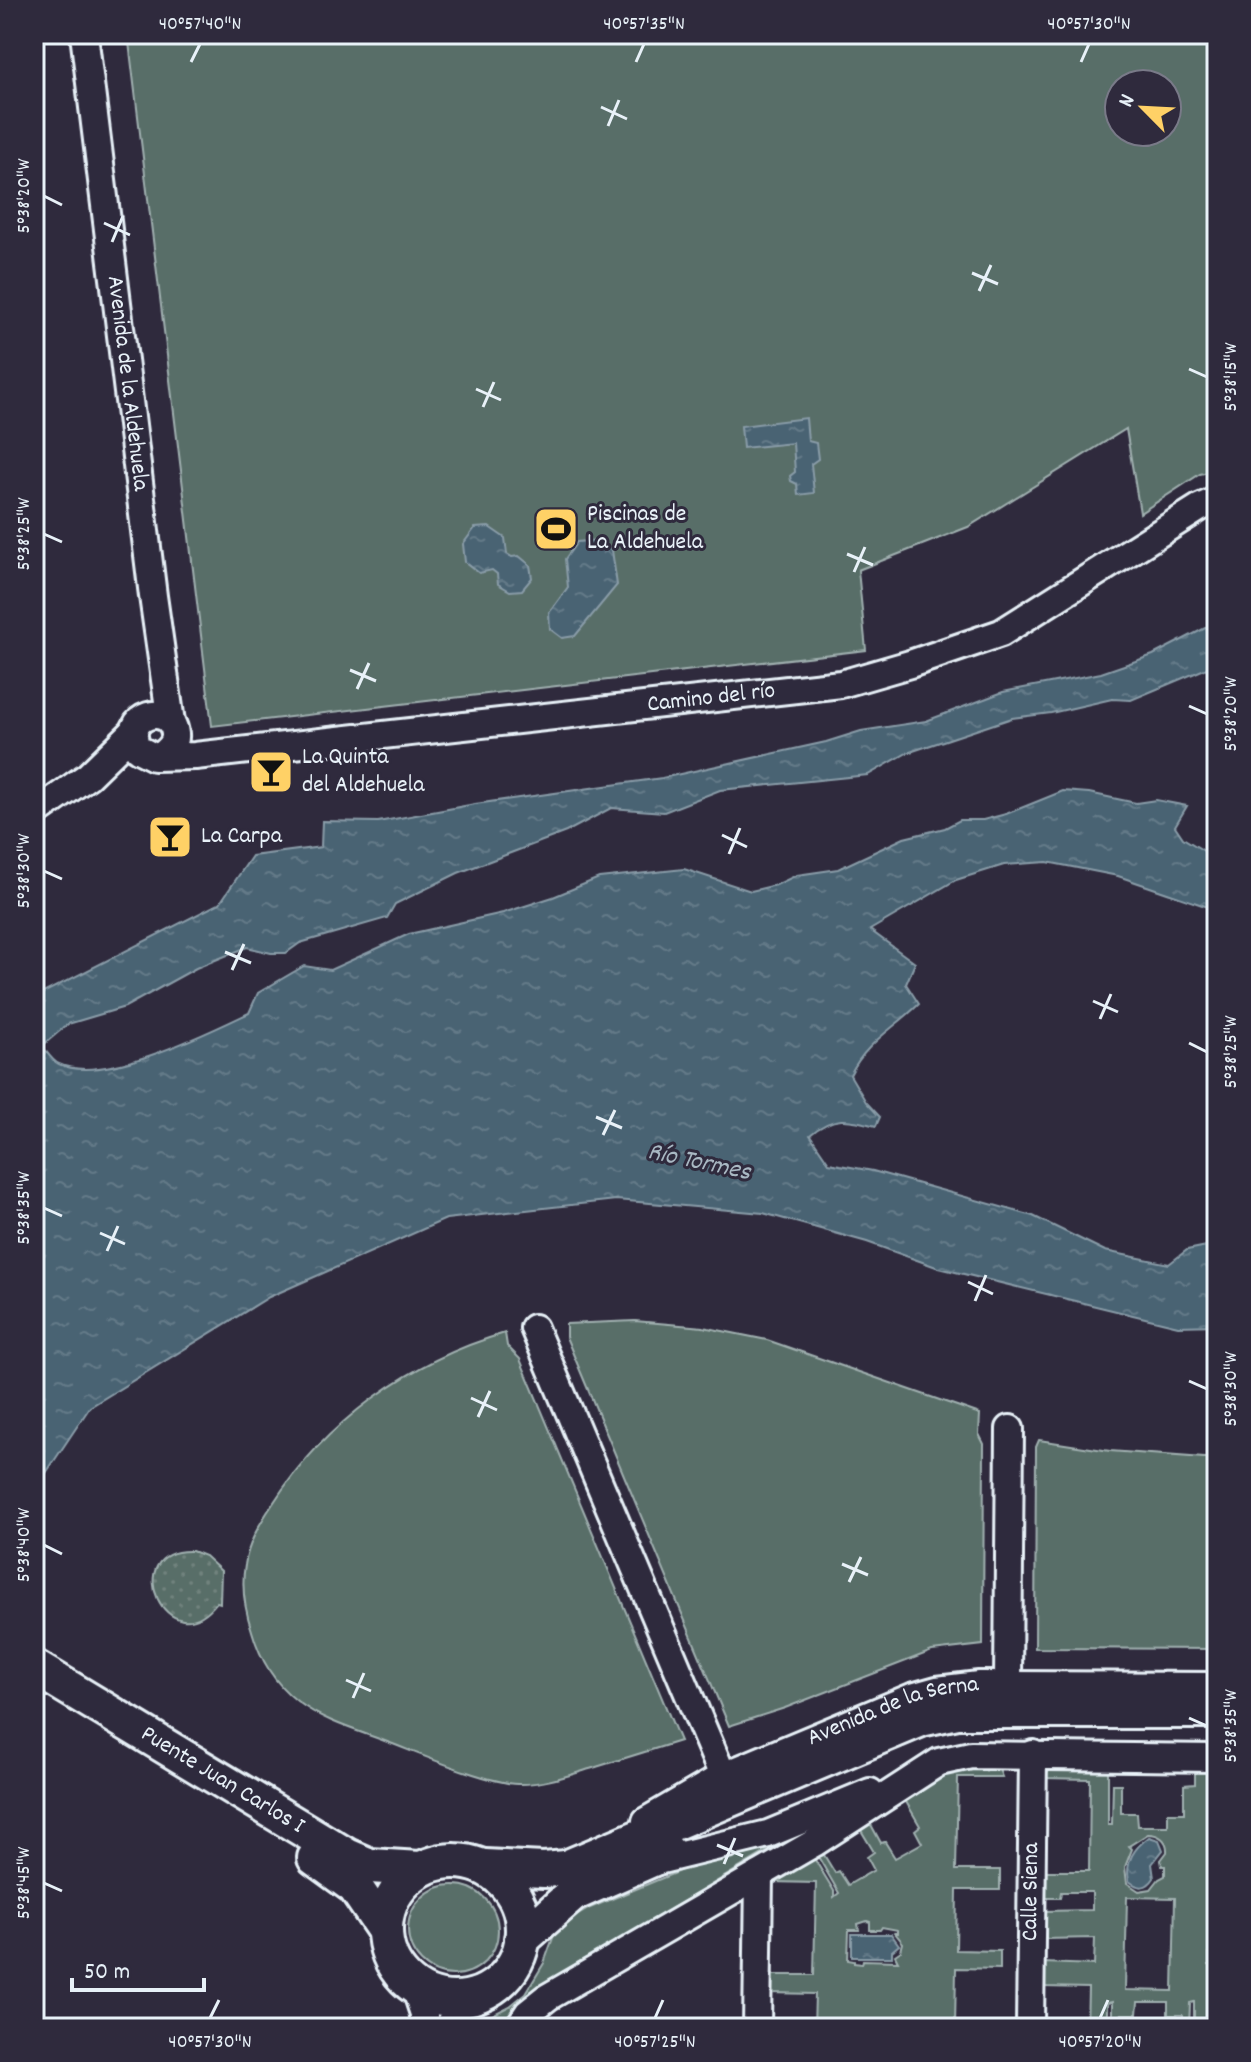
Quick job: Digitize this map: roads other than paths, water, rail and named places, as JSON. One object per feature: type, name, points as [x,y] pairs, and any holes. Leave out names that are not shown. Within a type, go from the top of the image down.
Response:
[{"type":"main road","name":"Puente Juan Carlos I","points":[[34,1667],[336,1871],[355,1887],[385,1931]]},
{"type":"main road","name":"Puente Juan Carlos I","points":[[34,1687],[347,1856],[370,1866],[420,1869]]},
{"type":"main road","name":"Avenida de la Serna","points":[[485,1867],[566,1868],[921,1719],[945,1713],[1026,1710],[1217,1711]]},
{"type":"main road","name":"Avenida de la Serna","points":[[522,1939],[573,1894],[909,1746],[950,1732],[1217,1731]]},
{"type":"main road","points":[[441,1861],[463,1861],[485,1867],[499,1877],[519,1905],[523,1922],[516,1960],[503,1978],[486,1991],[465,1998],[439,1998],[415,1987],[399,1972],[389,1953],[385,1931],[388,1906],[401,1885],[420,1869],[441,1861]]},
{"type":"street","name":"Avenida de la Aldehuela","points":[[84,34],[159,638],[175,742],[146,740],[159,638]]},
{"type":"street","name":"Camino del río","points":[[146,740],[195,756],[841,684],[969,646],[1001,633],[1199,508],[1217,500]]},
{"type":"street","points":[[34,814],[146,740]]},
{"type":"street","points":[[534,1328],[723,1776]]},
{"type":"street","points":[[1008,1684],[1010,1429]]},
{"type":"street","name":"Avenida de la Serna","points":[[603,1855],[643,1823],[723,1776],[912,1697],[965,1686],[1008,1684],[1217,1686]]},
{"type":"street","name":"Calle Siena","points":[[1013,2028],[1023,1754]]},
{"type":"street","name":"Calle Siena","points":[[1023,1754],[1030,2028]]},
{"type":"street","name":"Avenida de la Serna","points":[[638,1865],[768,1834],[961,1755],[1217,1758]]},
{"type":"street","name":"Avenida de la Serna","points":[[518,2028],[528,2013],[548,1997],[759,1875],[939,1762]]},
{"type":"street","points":[[757,2028],[759,1875]]},
{"type":"street","points":[[415,1987],[424,2014],[424,2028]]},
{"type":"street","points":[[447,2028],[465,1998]]},
{"type":"water","points":[[806,418],[808,441],[816,443],[818,459],[811,464],[814,493],[798,495],[797,484],[791,481],[790,476],[795,472],[793,443],[743,448],[741,426]]},
{"type":"water","points":[[489,527],[505,538],[507,554],[519,556],[530,565],[532,578],[522,590],[510,591],[498,584],[497,574],[492,570],[479,573],[465,562],[463,544],[475,528]]},
{"type":"water","points":[[598,540],[612,550],[617,585],[575,636],[562,638],[550,629],[549,613],[568,587],[565,559],[577,542]]},
{"type":"water","name":"Río Tormes","points":[[1217,622],[1217,667],[1207,668],[1131,700],[1112,699],[1012,718],[907,753],[868,775],[720,790],[664,812],[611,808],[566,832],[458,873],[395,904],[387,918],[300,943],[286,953],[247,947],[196,968],[125,1007],[68,1024],[42,1046],[56,1063],[78,1069],[101,1068],[155,1054],[249,1013],[258,993],[304,966],[330,970],[409,934],[503,913],[599,878],[684,869],[751,891],[776,885],[797,875],[838,869],[904,838],[945,828],[960,820],[983,820],[1006,814],[1063,791],[1136,803],[1156,800],[1187,806],[1175,826],[1183,838],[1217,859],[1217,910],[1118,876],[1047,862],[1004,865],[956,880],[870,930],[915,963],[906,984],[919,1004],[864,1053],[850,1075],[866,1102],[880,1117],[876,1126],[841,1120],[826,1124],[810,1135],[829,1163],[873,1171],[1033,1216],[1105,1251],[1169,1264],[1187,1250],[1217,1244],[1217,1325],[1178,1326],[939,1268],[867,1242],[763,1213],[616,1200],[446,1219],[269,1297],[90,1407],[34,1491],[35,997],[220,903],[252,856],[321,847],[322,821],[378,822],[475,804],[662,778],[826,742],[861,731],[926,721],[1003,692],[1101,673],[1153,655]]},
{"type":"water","points":[[1149,1837],[1159,1840],[1163,1850],[1152,1864],[1154,1878],[1146,1886],[1139,1886],[1129,1881],[1128,1867],[1135,1850]]},
{"type":"water","points":[[852,1934],[891,1934],[899,1945],[892,1951],[892,1957],[852,1957]]},
{"type":"place","name":"Piscinas de La Aldehuela","points":[[556,529]]},
{"type":"place","name":"La Quinta del Aldehuela","points":[[271,772]]},
{"type":"place","name":"La Carpa","points":[[170,837]]}]
